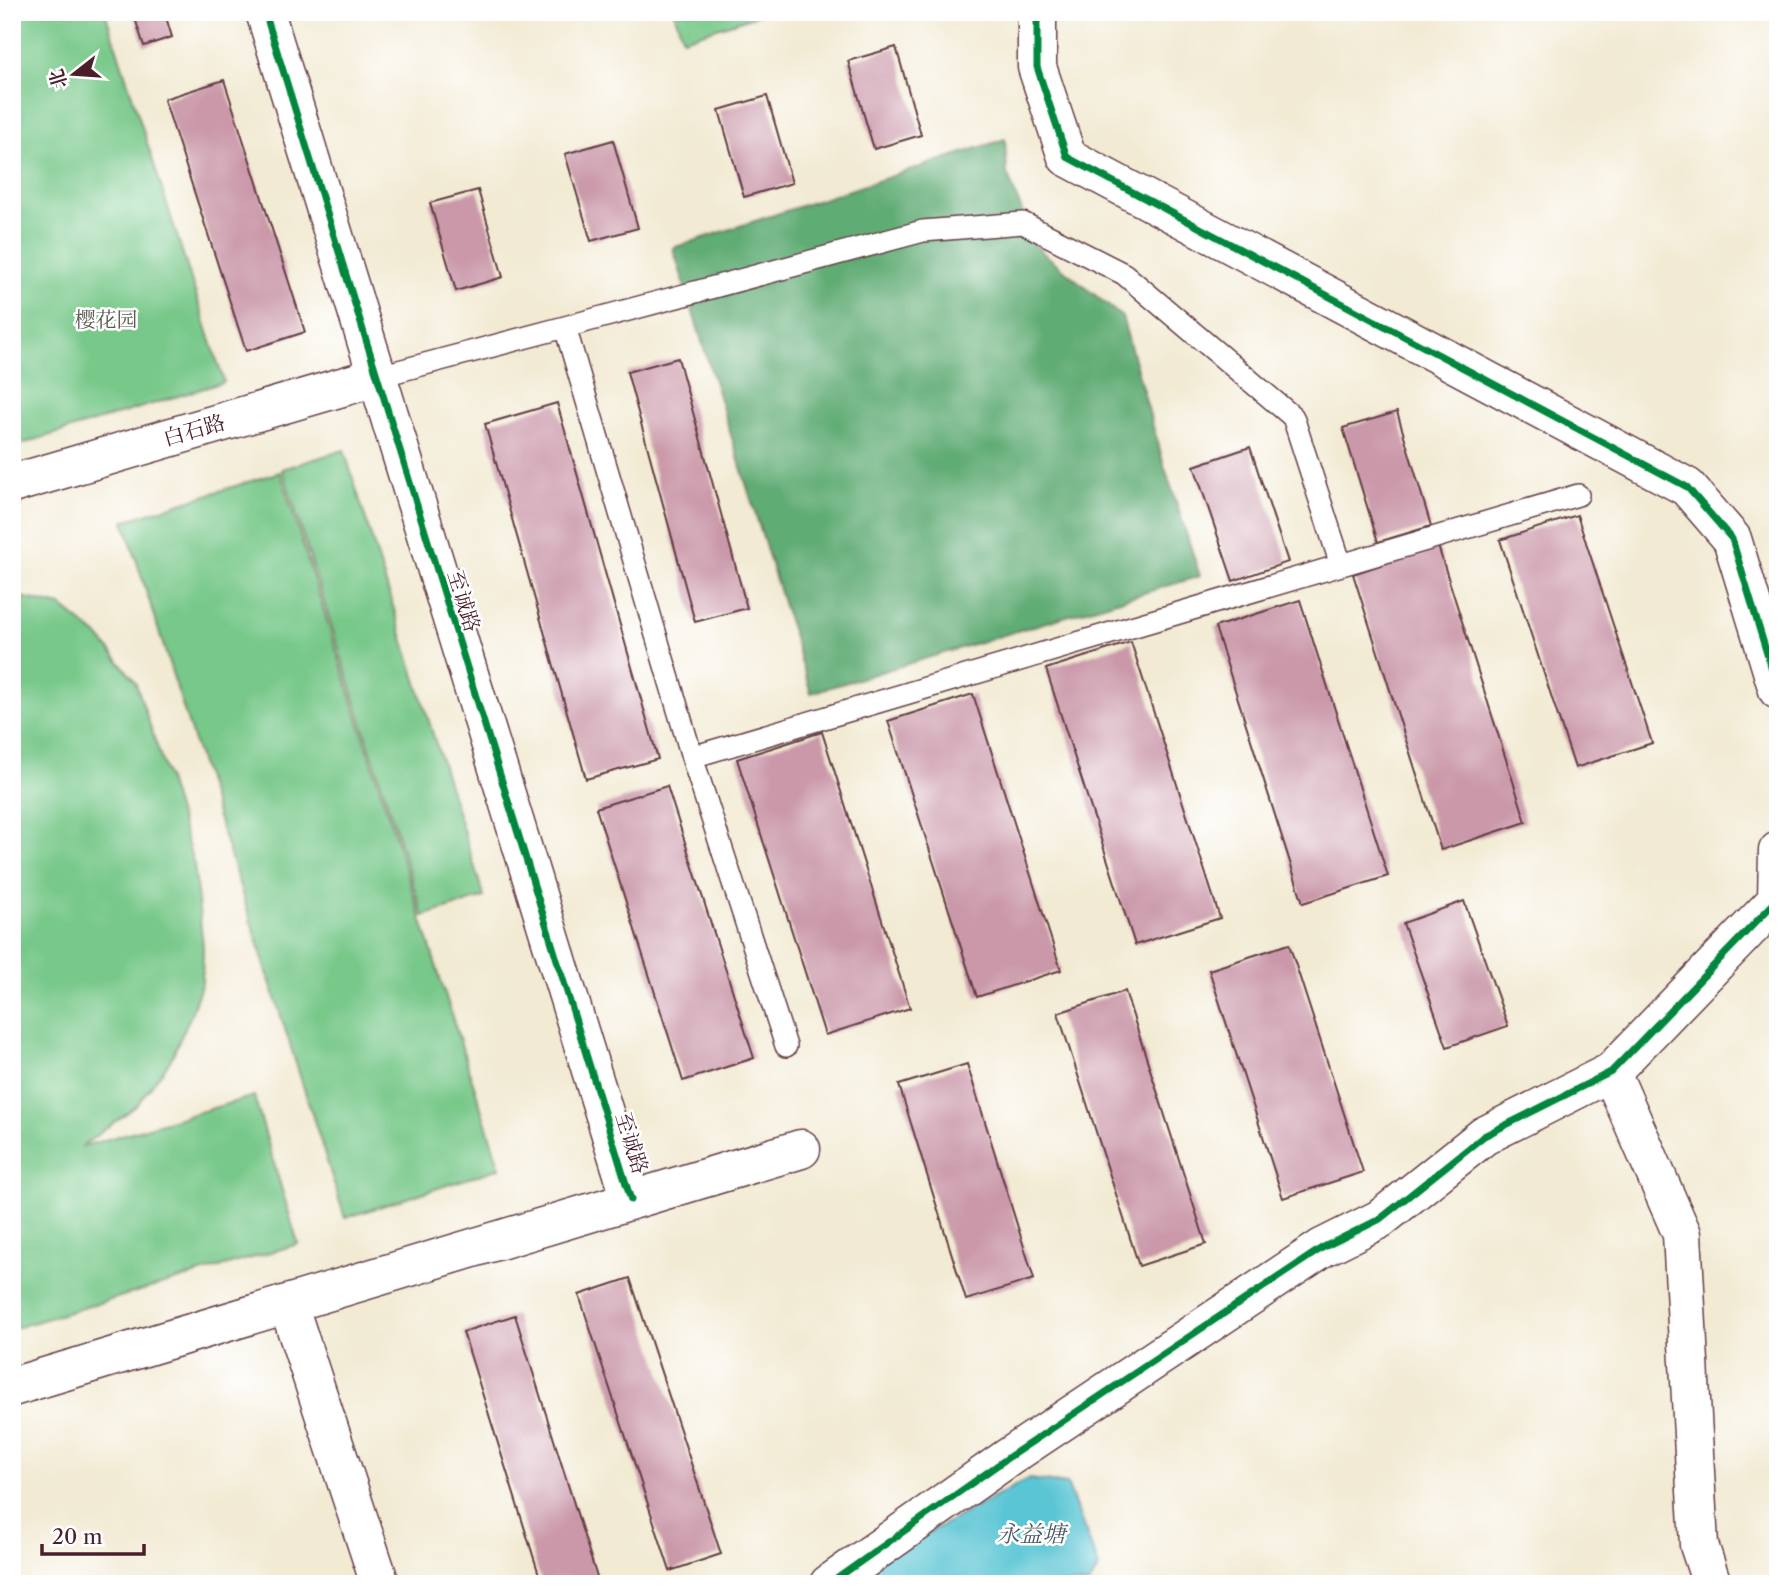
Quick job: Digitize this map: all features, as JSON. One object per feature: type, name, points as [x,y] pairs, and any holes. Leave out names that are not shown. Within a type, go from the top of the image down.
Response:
[{"type":"street","name":"至诚路","points":[[265,12],[631,1200]]},
{"type":"street","points":[[1037,12],[1037,68],[1067,157],[1687,487],[1732,539],[1778,690]]},
{"type":"street","name":"白石路","points":[[12,484],[376,377]]},
{"type":"street","points":[[829,1584],[1009,1457],[1322,1248],[1380,1219],[1484,1136],[1611,1072],[1777,900],[1778,851]]},
{"type":"street","points":[[1611,1072],[1682,1234],[1699,1545],[1712,1584]]},
{"type":"street","points":[[12,1387],[801,1149]]},
{"type":"street","points":[[288,1304],[380,1584]]},
{"type":"lane","points":[[376,377],[923,231],[1023,223],[1125,274],[1293,417],[1341,565]]},
{"type":"lane","points":[[565,327],[692,757],[786,1046]]},
{"type":"lane","points":[[692,757],[1578,495]]},
{"type":"green space","name":"樱花园","points":[[12,12],[105,12],[224,382],[12,447]]},
{"type":"green space","points":[[674,12],[767,12],[683,39]]},
{"type":"green space","points":[[1005,139],[1007,173],[1036,247],[1122,317],[1164,465],[1200,576],[811,693],[673,248]]},
{"type":"green space","points":[[344,450],[484,897],[423,916],[282,469]]},
{"type":"green space","points":[[280,472],[500,1168],[345,1218],[124,521]]},
{"type":"green space","points":[[12,595],[61,606],[100,638],[135,681],[194,865],[203,947],[202,982],[190,1017],[170,1061],[136,1106],[81,1147],[254,1096],[298,1244],[12,1329]]},
{"type":"water","name":"永益塘","points":[[1028,1479],[1067,1484],[1099,1567],[1089,1584],[833,1584]]},
{"type":"building","points":[[133,12],[170,12],[165,14],[172,37],[144,46]]},
{"type":"building","points":[[896,47],[921,135],[874,149],[848,61]]},
{"type":"building","points":[[224,80],[305,332],[246,351],[164,99]]},
{"type":"building","points":[[767,96],[792,183],[744,197],[719,110]]},
{"type":"building","points":[[613,140],[638,228],[591,241],[565,154]]},
{"type":"building","points":[[478,190],[503,277],[456,291],[430,203]]},
{"type":"building","points":[[678,358],[747,608],[695,622],[627,372]]},
{"type":"building","points":[[557,403],[658,759],[586,779],[485,424]]},
{"type":"building","points":[[1397,412],[1431,526],[1378,542],[1343,428]]},
{"type":"building","points":[[1250,447],[1288,562],[1233,581],[1194,466]]},
{"type":"building","points":[[1577,515],[1652,743],[1575,768],[1500,540]]},
{"type":"building","points":[[1438,546],[1526,822],[1441,850],[1353,574]]},
{"type":"building","points":[[1300,600],[1388,876],[1303,903],[1215,627]]},
{"type":"building","points":[[1131,642],[1220,918],[1135,945],[1046,669]]},
{"type":"building","points":[[973,694],[1061,970],[977,997],[888,721]]},
{"type":"building","points":[[822,732],[910,1008],[825,1035],[737,759]]},
{"type":"building","points":[[667,786],[754,1058],[683,1081],[596,808]]},
{"type":"building","points":[[1464,901],[1508,1026],[1447,1047],[1403,923]]},
{"type":"building","points":[[1289,944],[1363,1172],[1283,1198],[1209,970]]},
{"type":"building","points":[[1125,991],[1206,1244],[1139,1266],[1058,1013]]},
{"type":"building","points":[[967,1064],[1034,1279],[966,1300],[899,1085]]},
{"type":"building","points":[[630,1278],[721,1554],[670,1571],[579,1295]]},
{"type":"building","points":[[515,1315],[599,1584],[542,1584],[463,1332]]},
{"type":"cycle path","points":[[265,12],[631,1200]]},
{"type":"cycle path","points":[[1037,12],[1037,67],[1067,157],[1687,487],[1732,539],[1778,690]]},
{"type":"cycle path","points":[[829,1584],[1009,1457],[1322,1248],[1380,1219],[1484,1136],[1611,1072],[1777,900],[1778,851]]}]
